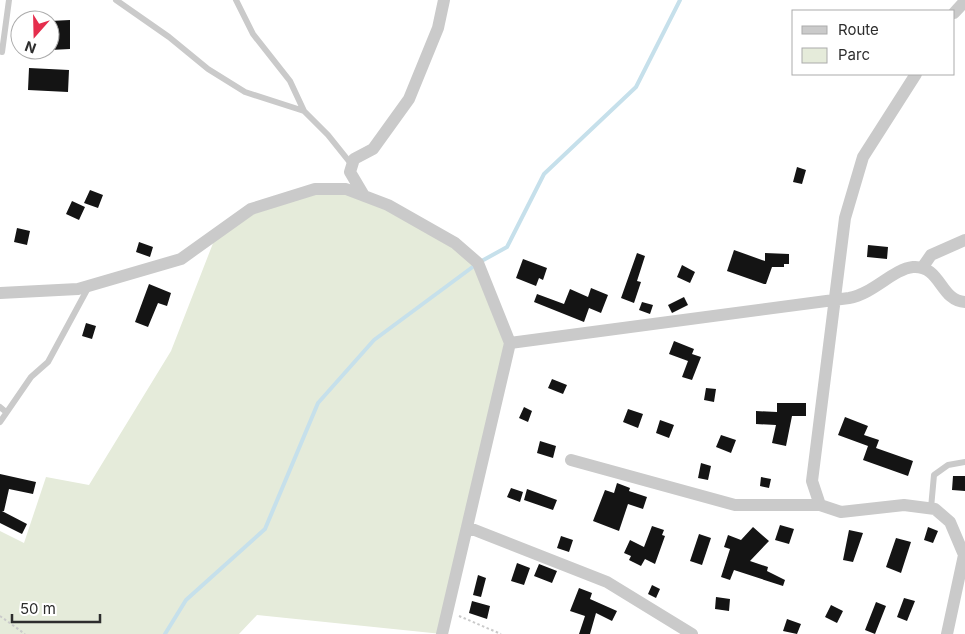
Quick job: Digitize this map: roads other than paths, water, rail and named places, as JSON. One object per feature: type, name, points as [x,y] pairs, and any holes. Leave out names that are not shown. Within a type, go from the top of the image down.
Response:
[{"type":"street","points":[[363,194],[350,172],[354,160],[373,148],[409,99],[438,28],[444,0]]},
{"type":"street","points":[[955,12],[965,1]]},
{"type":"street","points":[[820,505],[812,481],[833,300],[845,218],[863,158],[915,75]]},
{"type":"street","points":[[0,293],[78,289],[180,259],[250,208],[315,189],[346,189],[363,194],[388,205],[455,243],[478,263],[510,343],[442,634]]},
{"type":"street","points":[[922,268],[931,255],[965,240]]},
{"type":"street","points":[[510,343],[858,296],[907,269],[922,268],[937,277],[953,300],[965,302]]},
{"type":"street","points":[[571,460],[734,506],[820,505],[841,512],[904,505],[935,509],[950,522],[964,554],[947,634]]},
{"type":"street","points":[[467,527],[607,582],[692,634]]},
{"type":"lane","points":[[2,52],[9,0]]},
{"type":"lane","points":[[116,0],[169,36],[208,69],[245,92],[304,111]]},
{"type":"lane","points":[[236,0],[253,34],[290,80],[304,111],[328,135],[352,166]]},
{"type":"lane","points":[[0,422],[32,377],[48,362],[90,286]]},
{"type":"lane","points":[[0,407],[6,412]]},
{"type":"lane","points":[[931,508],[934,475],[948,465],[965,462]]},
{"type":"waterway","points":[[165,634],[186,600],[265,529],[318,403],[374,340],[478,263],[507,247],[544,174],[636,87],[680,0]]}]
